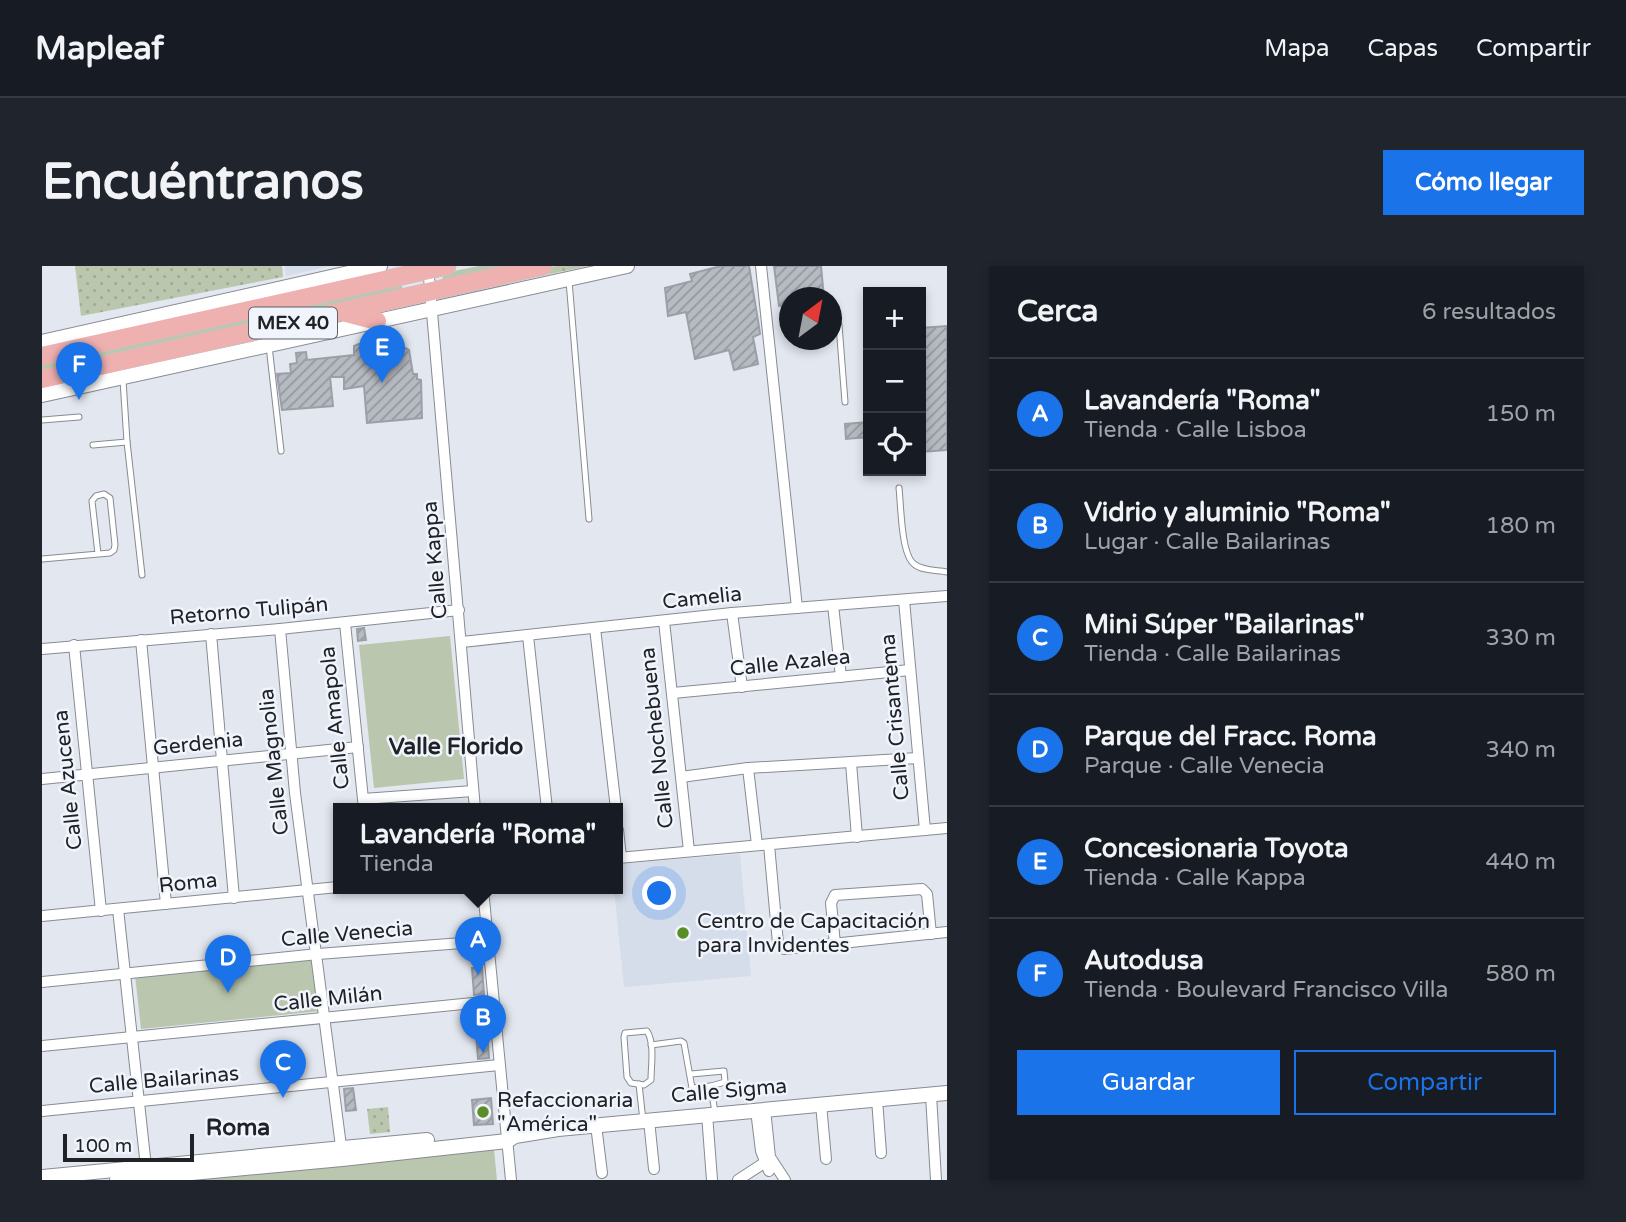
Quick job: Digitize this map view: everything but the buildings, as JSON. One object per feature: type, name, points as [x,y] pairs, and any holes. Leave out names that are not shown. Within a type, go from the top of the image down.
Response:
[{"type":"main road","name":"MEX 40","points":[[42,356],[447,266]]},
{"type":"main road","name":"MEX 40","points":[[42,379],[342,312],[431,300],[543,266]]},
{"type":"main road","points":[[342,312],[377,321]]},
{"type":"main road","points":[[182,365],[201,345]]},
{"type":"street","points":[[42,342],[380,266]]},
{"type":"street","points":[[42,395],[377,321],[431,300],[626,266]]},
{"type":"street","points":[[761,266],[797,608]]},
{"type":"street","name":"Calle Kappa","points":[[429,268],[474,803]]},
{"type":"street","name":"Camelia","points":[[462,642],[732,613],[947,596]]},
{"type":"street","name":"Calle Crisantema","points":[[904,600],[925,830]]},
{"type":"street","points":[[833,605],[841,677]]},
{"type":"street","name":"Retorno Tulipán","points":[[42,649],[345,623],[459,610]]},
{"type":"street","points":[[732,613],[742,687]]},
{"type":"street","name":"Calle Nochebuena","points":[[664,621],[689,851]]},
{"type":"street","name":"Calle Amapola","points":[[345,623],[364,803]]},
{"type":"street","points":[[595,628],[615,803]]},
{"type":"street","name":"Calle Magnolia","points":[[280,629],[292,754],[342,1154]]},
{"type":"street","points":[[211,634],[234,898]]},
{"type":"street","points":[[528,636],[546,803]]},
{"type":"street","points":[[141,640],[166,904]]},
{"type":"street","name":"Calle Azucena","points":[[74,645],[101,911]]},
{"type":"street","name":"Calle Azalea","points":[[673,693],[910,670]]},
{"type":"street","name":"Gerdenia","points":[[42,779],[358,747]]},
{"type":"street","points":[[681,777],[748,768],[918,758]]},
{"type":"street","points":[[851,763],[857,837]]},
{"type":"street","points":[[748,768],[779,945],[788,949],[947,932]]},
{"type":"street","points":[[372,803],[473,791]]},
{"type":"street","points":[[623,857],[947,828]]},
{"type":"street","name":"Roma","points":[[42,916],[333,888]]},
{"type":"street","points":[[835,944],[831,903],[835,895],[922,889],[927,894],[931,934]]},
{"type":"street","points":[[483,894],[499,1065],[509,1136],[511,1180]]},
{"type":"street","points":[[118,909],[146,1167]]},
{"type":"street","name":"Calle Venecia","points":[[42,982],[317,954],[488,941]]},
{"type":"street","name":"Calle Milán","points":[[42,1046],[493,1001]]},
{"type":"street","name":"Calle Bailarinas","points":[[42,1111],[499,1065]]},
{"type":"street","name":"Calle Sigma","points":[[342,1154],[596,1125],[947,1093]]},
{"type":"street","points":[[931,1094],[938,1180],[947,1178]]},
{"type":"street","points":[[877,1099],[881,1153]]},
{"type":"street","points":[[821,1104],[826,1159]]},
{"type":"street","points":[[761,1109],[761,1151],[764,1163],[777,1180]]},
{"type":"street","points":[[761,1109],[770,1157],[785,1180]]},
{"type":"street","points":[[711,1114],[712,1180]]},
{"type":"street","points":[[646,1120],[654,1169]]},
{"type":"street","points":[[596,1125],[601,1173]]},
{"type":"street","points":[[42,1177],[342,1154]]},
{"type":"street","points":[[117,1180],[342,1154]]},
{"type":"street","points":[[738,1180],[764,1163]]},
{"type":"lane","points":[[569,278],[589,519]]},
{"type":"lane","points":[[270,346],[281,451]]},
{"type":"lane","points":[[841,350],[845,402]]},
{"type":"lane","points":[[123,378],[127,442],[142,575]]},
{"type":"lane","points":[[42,420],[79,417]]},
{"type":"lane","points":[[93,445],[127,442]]},
{"type":"lane","points":[[899,488],[906,552],[912,563],[919,567],[947,572]]},
{"type":"lane","points":[[42,559],[98,554],[112,552],[115,545],[110,498],[104,494],[96,496],[92,501],[98,554]]},
{"type":"lane","points":[[647,1031],[652,1045],[651,1080],[644,1086],[639,1084],[631,1083],[627,1077],[624,1034],[647,1031]]},
{"type":"lane","points":[[652,1045],[684,1043],[692,1088],[726,1082],[724,1071],[691,1074]]},
{"type":"lane","points":[[639,1084],[646,1120]]},
{"type":"lane","points":[[711,1086],[711,1114]]},
{"type":"shaded area","points":[[285,266],[330,266],[286,276]]},
{"type":"shaded area","name":"Centro de Capacitación para Invidentes","points":[[740,854],[751,976],[624,987],[615,894],[623,894],[623,864]]},
{"type":"green space","points":[[75,266],[282,266],[283,277],[81,316]]},
{"type":"green space","points":[[479,266],[519,266],[442,280],[444,273]]},
{"type":"green space","points":[[556,266],[588,266],[447,296],[449,290]]},
{"type":"green space","points":[[401,281],[403,291],[42,374],[42,361]]},
{"type":"green space","points":[[450,636],[464,779],[374,788],[359,645]]},
{"type":"green space","points":[[315,958],[321,1011],[141,1029],[135,975]]},
{"type":"green space","points":[[388,1107],[390,1132],[370,1134],[367,1109]]},
{"type":"green space","points":[[494,1149],[497,1180],[167,1180]]},
{"type":"place","name":"Concesionaria Toyota","points":[[382,383]]},
{"type":"place","name":"Autodusa","points":[[79,400]]},
{"type":"place","name":"Centro de Capacitación para Invidentes","points":[[683,933]]},
{"type":"place","name":"Lavandería \"Roma\"","points":[[478,975]]},
{"type":"place","name":"Parque del Fracc. Roma","points":[[228,993]]},
{"type":"place","name":"Vidrio y aluminio \"Roma\"","points":[[483,1053]]},
{"type":"place","name":"Mini Súper \"Bailarinas\"","points":[[283,1098]]},
{"type":"place","name":"Refaccionaria \"América\"","points":[[483,1112]]},
{"type":"district","name":"Valle Florido","points":[[456,747]]},
{"type":"district","name":"Roma","points":[[238,1128]]}]
